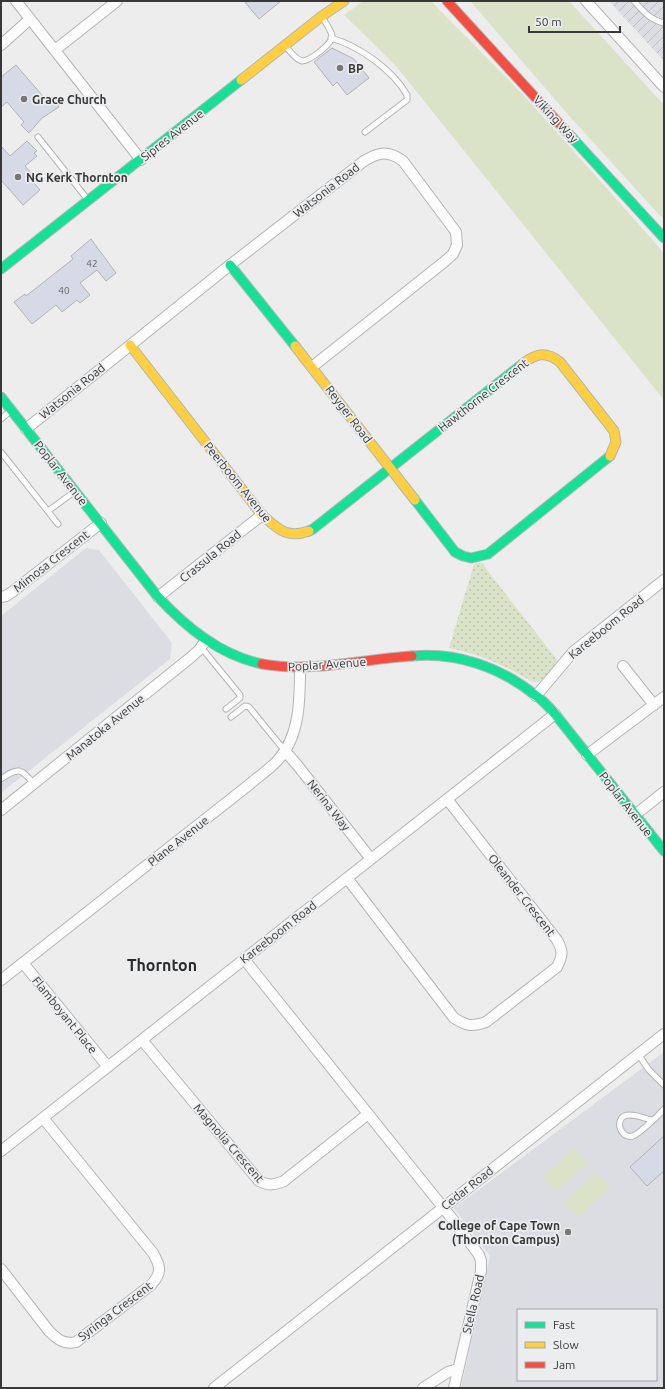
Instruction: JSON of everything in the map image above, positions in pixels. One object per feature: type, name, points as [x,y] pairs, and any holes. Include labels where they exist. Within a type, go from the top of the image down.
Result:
[{"type":"street","points":[[16,1],[141,160]]},
{"type":"street","points":[[55,50],[117,1]]},
{"type":"street","name":"Sipres Avenue","points":[[1,269],[322,16],[344,1]]},
{"type":"street","name":"Viking Way","points":[[447,1],[453,5],[664,238]]},
{"type":"street","points":[[586,1],[660,78],[664,86]]},
{"type":"street","points":[[1,45],[30,19]]},
{"type":"street","name":"Watsonia Road","points":[[26,429],[230,265],[364,161],[373,156],[384,153],[394,154],[403,160],[449,221],[456,232],[458,245],[453,254],[444,262],[312,367]]},
{"type":"street","name":"Reyger Road","points":[[230,265],[312,367],[455,552],[462,557],[470,558]]},
{"type":"street","name":"Peerboom Avenue","points":[[130,345],[262,515],[279,531],[292,536],[312,529],[390,469]]},
{"type":"street","name":"Hawthorne Crescent","points":[[390,469],[529,359],[534,356],[546,354],[556,358],[560,362],[614,431],[616,448],[609,458],[488,554],[479,558],[470,558]]},
{"type":"street","name":"Poplar Avenue","points":[[1,397],[158,597],[204,644],[241,658],[275,666],[300,668],[410,656],[446,656],[478,664],[494,671],[513,680],[536,696],[555,714],[664,851]]},
{"type":"street","name":"Crassula Road","points":[[158,597],[262,515]]},
{"type":"street","name":"Mimosa Crescent","points":[[1,597],[12,592],[101,523]]},
{"type":"street","name":"Kareeboom Road","points":[[536,696],[573,652],[664,580]]},
{"type":"street","name":"Manatoka Avenue","points":[[1,810],[190,658],[204,644]]},
{"type":"street","points":[[623,666],[654,704]]},
{"type":"street","name":"Plane Avenue","points":[[1,980],[272,766],[285,751],[295,727],[300,689],[300,668]]},
{"type":"street","points":[[587,755],[664,697]]},
{"type":"street","name":"Kareeboom Road","points":[[1,1151],[555,714]]},
{"type":"street","name":"Nerina Way","points":[[285,751],[371,859]]},
{"type":"street","points":[[635,815],[664,792]]},
{"type":"street","name":"Oleander Crescent","points":[[347,878],[454,1018],[465,1024],[474,1026],[486,1022],[557,967],[561,959],[562,949],[557,940],[447,799]]},
{"type":"street","points":[[244,959],[442,1208]]},
{"type":"street","name":"Flamboyant Place","points":[[23,963],[108,1067]]},
{"type":"street","name":"Cedar Road","points":[[214,1388],[664,1034]]},
{"type":"street","name":"Magnolia Crescent","points":[[142,1040],[259,1181],[267,1185],[275,1185],[284,1180],[368,1114]]},
{"type":"street","name":"Syringa Crescent","points":[[1,1269],[49,1331],[57,1339],[70,1344],[76,1342],[151,1285],[157,1278],[160,1271],[158,1261],[153,1253],[43,1118]]},
{"type":"street","name":"Stella Road","points":[[442,1208],[475,1249],[479,1255],[481,1266],[454,1388]]},
{"type":"street","points":[[423,1388],[448,1372],[458,1369]]},
{"type":"lane","points":[[634,1],[650,18],[664,23]]},
{"type":"lane","points":[[285,45],[297,58],[302,61],[311,58],[328,44],[332,38],[332,35],[322,16]]},
{"type":"lane","points":[[332,38],[349,44],[382,67],[399,83],[407,95],[407,100],[366,132]]},
{"type":"lane","points":[[38,137],[89,200]]},
{"type":"lane","points":[[1,419],[11,410]]},
{"type":"lane","points":[[1,452],[58,524]]},
{"type":"lane","points":[[48,511],[75,491]]},
{"type":"lane","points":[[204,644],[240,695],[240,698],[226,709]]},
{"type":"lane","points":[[232,717],[245,706],[249,707],[285,751]]},
{"type":"lane","points":[[1,779],[18,770],[22,771],[34,784]]},
{"type":"lane","points":[[638,1054],[649,1070],[664,1084]]},
{"type":"lane","points":[[651,1120],[628,1114],[620,1119],[619,1124],[623,1134],[628,1136],[634,1135],[640,1132],[664,1109]]},
{"type":"shaded area","points":[[609,1],[664,1],[664,61]]},
{"type":"shaded area","points":[[86,548],[99,550],[172,643],[170,659],[1,793],[1,616]]},
{"type":"shaded area","name":"College of Cape Town (Thornton Campus)","points":[[664,1052],[664,1388],[461,1388],[490,1256],[454,1208]]},
{"type":"green space","points":[[363,1],[431,1],[529,101],[664,253],[664,400],[396,66],[344,15]]},
{"type":"green space","points":[[470,1],[569,1],[664,105],[664,220],[571,118]]},
{"type":"green space","points":[[483,563],[558,661],[541,681],[531,681],[492,661],[471,653],[449,648],[474,564]]},
{"type":"green space","points":[[575,1148],[588,1163],[556,1191],[543,1177]]},
{"type":"green space","points":[[596,1173],[610,1188],[578,1217],[564,1202]]},
{"type":"building","points":[[244,1],[281,1],[259,19]]},
{"type":"building","points":[[332,48],[354,59],[369,78],[347,95],[337,82],[333,86],[314,62]]},
{"type":"building","name":"Grace Church","points":[[16,65],[47,101],[52,97],[59,107],[42,118],[29,133],[21,125],[24,122],[7,102],[1,107],[1,77]]},
{"type":"building","name":"NG Kerk Thornton","points":[[27,141],[37,151],[34,153],[37,156],[25,166],[37,180],[34,183],[40,190],[23,205],[1,180],[1,146],[10,156]]},
{"type":"building","points":[[91,239],[116,273],[106,281],[97,270],[80,283],[90,295],[80,303],[77,300],[62,312],[56,305],[32,324],[14,302],[25,294],[26,296],[73,259],[71,256]]},
{"type":"building","points":[[664,1136],[664,1171],[647,1186],[630,1167]]},
{"type":"traffic: fast","points":[[1,269],[241,80]]},
{"type":"traffic: fast","points":[[566,131],[664,238]]},
{"type":"traffic: fast","points":[[230,265],[295,346]]},
{"type":"traffic: fast","points":[[309,531],[521,365]]},
{"type":"traffic: fast","points":[[1,397],[158,597],[205,639],[232,654],[262,664]]},
{"type":"traffic: fast","points":[[415,500],[455,552],[471,558],[488,554],[610,456]]},
{"type":"traffic: fast","points":[[412,656],[445,656],[461,659],[493,669],[522,685],[538,697],[555,714],[664,851]]},
{"type":"traffic: slow","points":[[241,80],[322,16],[344,1]]},
{"type":"traffic: slow","points":[[130,345],[262,515],[273,525],[283,531],[295,534],[309,531]]},
{"type":"traffic: slow","points":[[295,346],[415,500]]},
{"type":"traffic: slow","points":[[521,365],[531,358],[540,355],[550,356],[560,362],[614,431],[616,442],[610,456]]},
{"type":"traffic: jam","points":[[447,1],[566,131]]},
{"type":"traffic: jam","points":[[262,664],[300,667],[319,666],[412,656]]},
{"type":"place","name":"BP","points":[[340,68]]},
{"type":"place","name":"Grace Church","points":[[24,99]]},
{"type":"place","name":"NG Kerk Thornton","points":[[18,177]]},
{"type":"place","name":"College of Cape Town (Thornton Campus)","points":[[568,1232]]},
{"type":"district","name":"Thornton","points":[[162,965]]}]
